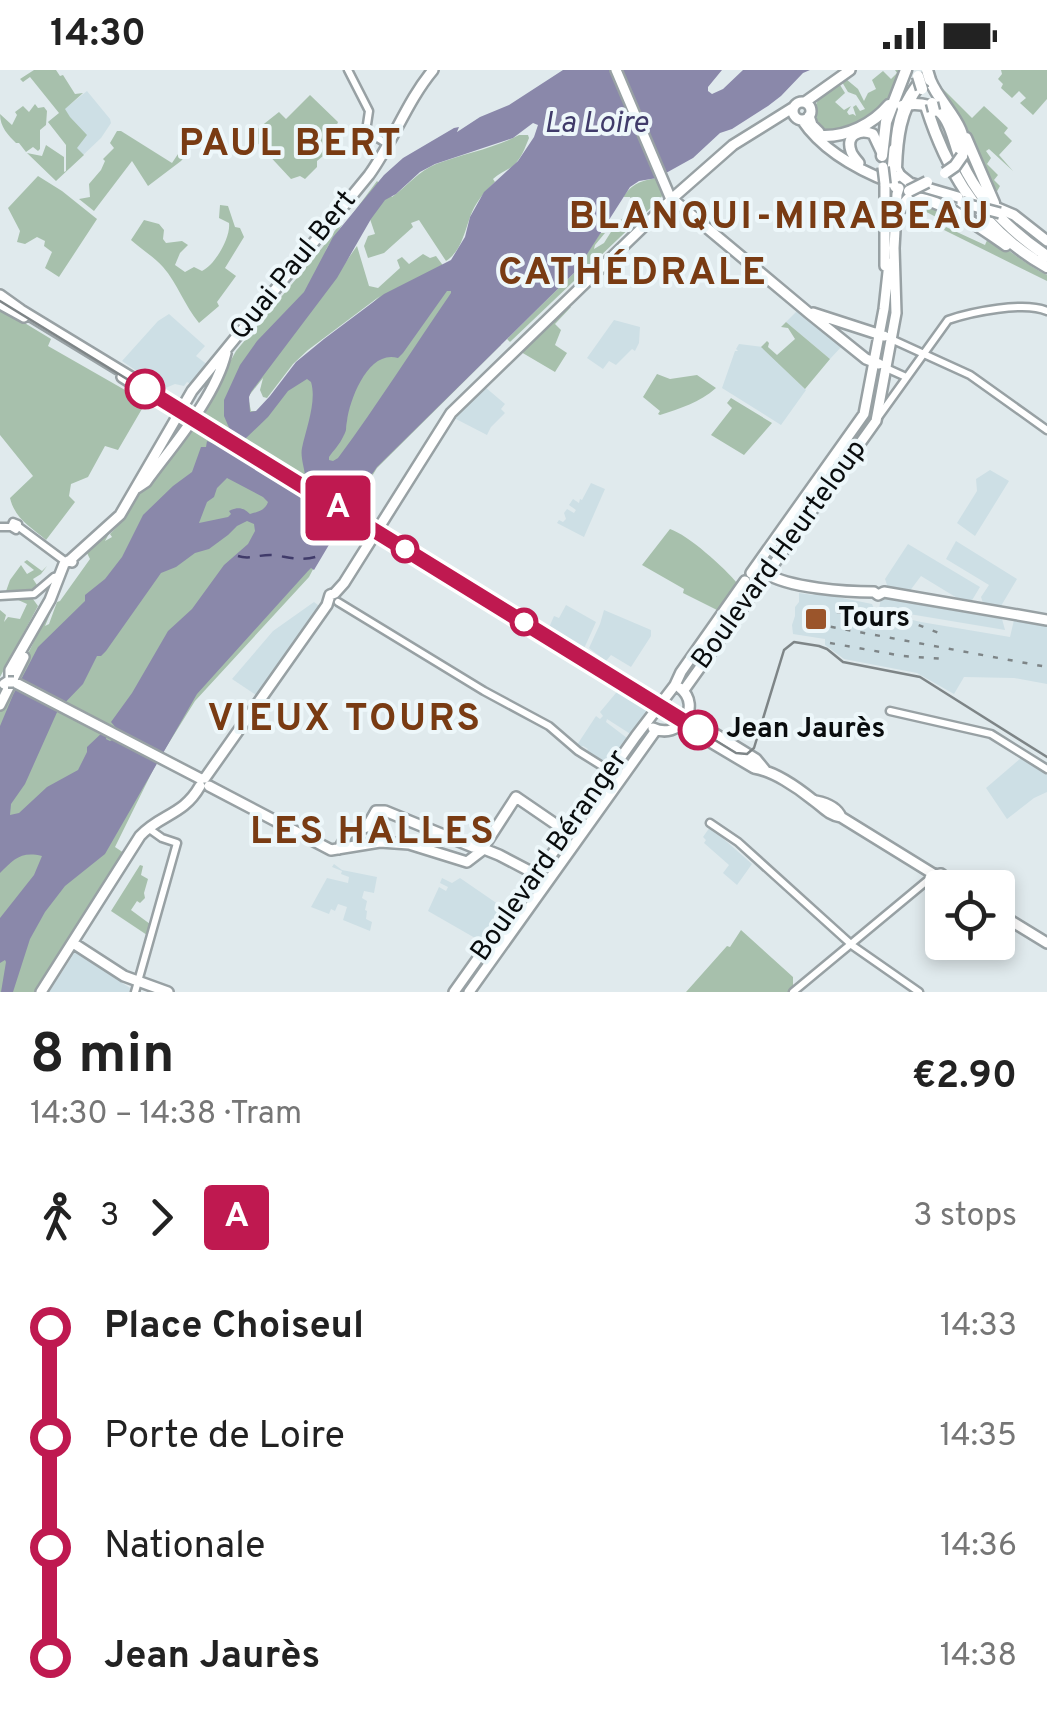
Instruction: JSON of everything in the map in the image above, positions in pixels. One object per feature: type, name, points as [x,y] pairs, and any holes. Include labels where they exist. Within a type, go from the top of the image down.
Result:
[{"type":"highway","points":[[906,70],[921,89],[942,103],[963,133],[996,210]]},
{"type":"highway","points":[[822,136],[864,125],[921,89]]},
{"type":"highway","points":[[882,165],[884,128],[921,89]]},
{"type":"highway","points":[[921,89],[944,154],[971,200],[1005,238],[1047,264]]},
{"type":"highway","points":[[900,209],[902,200],[897,183],[927,182],[955,166],[965,146],[963,133]]},
{"type":"highway","points":[[932,194],[999,241]]},
{"type":"highway","points":[[900,209],[908,198],[921,198],[1047,264]]},
{"type":"main road","name":"Quai Paul Bert","points":[[141,483],[192,391],[370,173],[433,70]]},
{"type":"main road","points":[[616,70],[674,197],[814,313],[831,324],[892,339]]},
{"type":"main road","points":[[41,992],[149,829],[188,809],[335,599],[451,412],[733,145],[803,112],[850,70]]},
{"type":"main road","points":[[803,112],[822,136],[859,163],[882,165],[897,183],[996,210],[1047,243]]},
{"type":"main road","points":[[803,112],[816,137],[862,170],[960,200]]},
{"type":"main road","points":[[859,163],[850,144],[860,131],[875,136],[888,174],[896,153]]},
{"type":"main road","points":[[891,294],[897,183]]},
{"type":"main road","points":[[674,197],[831,324],[866,358],[886,368]]},
{"type":"main road","points":[[891,294],[900,209]]},
{"type":"main road","name":"Boulevard Heurteloup","points":[[682,684],[720,616],[864,414],[891,294]]},
{"type":"main road","name":"Boulevard Heurteloup","points":[[682,684],[731,623],[876,421],[892,339],[891,294]]},
{"type":"main road","points":[[0,295],[180,410]]},
{"type":"main road","points":[[0,304],[180,410]]},
{"type":"main road","points":[[0,705],[17,658],[67,567],[120,514],[196,415],[223,364],[225,350]]},
{"type":"main road","points":[[833,458],[844,465]]},
{"type":"main road","points":[[786,523],[797,531]]},
{"type":"main road","points":[[750,575],[819,588],[877,591],[1047,620]]},
{"type":"main road","points":[[8,682],[50,601]]},
{"type":"main road","points":[[720,616],[731,623]]},
{"type":"main road","points":[[8,682],[330,850],[387,842],[417,846],[466,862],[516,796],[577,839]]},
{"type":"main road","points":[[682,684],[690,701],[683,720],[668,732],[648,730],[682,684]]},
{"type":"main road","points":[[683,720],[733,750],[756,758],[765,770],[827,804],[929,870]]},
{"type":"main road","name":"Boulevard Béranger","points":[[454,992],[610,771],[648,730]]},
{"type":"main road","name":"Boulevard Béranger","points":[[469,992],[648,730]]},
{"type":"main road","points":[[339,849],[348,832],[367,827],[376,811],[385,811],[478,850],[499,854],[548,881]]},
{"type":"main road","points":[[1015,923],[1047,943]]},
{"type":"main road","points":[[76,941],[136,986],[168,992]]},
{"type":"main road","points":[[468,972],[479,978]]},
{"type":"street","points":[[348,70],[369,111],[368,132],[389,145]]},
{"type":"street","points":[[897,183],[896,153],[901,129],[921,89]]},
{"type":"street","name":"Boulevard Heurteloup","points":[[876,421],[947,320],[998,310],[1044,309]]},
{"type":"street","points":[[892,339],[982,383],[1047,430]]},
{"type":"street","points":[[886,368],[906,377]]},
{"type":"street","points":[[0,527],[15,528],[67,567],[34,594],[0,596]]},
{"type":"street","points":[[335,599],[553,728],[578,752],[610,771]]},
{"type":"street","points":[[891,709],[990,734],[1047,767]]},
{"type":"street","points":[[710,823],[738,842],[851,944],[920,992]]},
{"type":"street","points":[[136,986],[177,843],[149,829]]},
{"type":"street","points":[[793,992],[925,882]]},
{"type":"shaded area","points":[[87,91],[111,123],[80,158],[48,122]]},
{"type":"shaded area","points":[[800,308],[843,345],[830,359],[786,322]]},
{"type":"shaded area","points":[[169,314],[205,346],[196,356],[208,365],[191,384],[163,389],[122,361]]},
{"type":"shaded area","points":[[614,320],[640,327],[639,343],[635,351],[632,349],[616,365],[609,361],[603,369],[587,358]]},
{"type":"shaded area","points":[[739,344],[763,347],[806,390],[781,425],[722,388]]},
{"type":"shaded area","points":[[485,387],[505,404],[501,409],[505,413],[487,435],[454,418]]},
{"type":"shaded area","points":[[990,470],[1009,481],[975,536],[957,523],[977,491],[976,479]]},
{"type":"shaded area","points":[[591,483],[605,489],[584,537],[557,523],[566,519],[567,509],[574,513],[576,510],[569,505],[573,499],[579,503],[582,500]]},
{"type":"shaded area","points":[[956,541],[1017,579],[1001,606],[983,603],[981,597],[989,585],[946,559]]},
{"type":"shaded area","points":[[908,544],[980,587],[971,602],[962,601],[921,576],[909,592],[888,588],[885,579]]},
{"type":"shaded area","points":[[799,593],[872,604],[875,611],[921,622],[1010,637],[1014,620],[1047,626],[1047,684],[1014,678],[964,677],[954,694],[917,673],[844,659],[825,645],[825,639],[793,634]]},
{"type":"shaded area","points":[[881,598],[1002,619],[1005,630],[879,609]]},
{"type":"shaded area","points":[[314,602],[322,608],[259,697],[232,679],[273,631]]},
{"type":"shaded area","points":[[566,605],[596,622],[582,653],[547,632],[554,616],[559,618]]},
{"type":"shaded area","points":[[604,610],[651,630],[631,667],[611,655],[606,661],[589,648]]},
{"type":"shaded area","points":[[621,687],[654,705],[632,735],[607,719],[628,741],[607,766],[588,749],[577,745],[596,716],[603,716],[600,712]]},
{"type":"shaded area","points":[[1021,758],[1047,775],[1047,792],[1007,819],[986,788]]},
{"type":"shaded area","points":[[710,827],[752,864],[737,885],[723,873],[729,865],[704,843],[703,837]]},
{"type":"shaded area","points":[[334,864],[342,870],[377,877],[374,893],[364,891],[362,898],[367,901],[370,931],[343,920],[347,907],[338,904],[329,914],[311,907],[327,878],[348,883],[349,877],[332,867]]},
{"type":"shaded area","points":[[442,878],[452,883],[460,878],[508,911],[486,942],[428,911],[439,887],[446,891],[448,887],[440,883]]},
{"type":"shaded area","points":[[75,952],[130,988],[130,992],[49,992]]},
{"type":"green space","points":[[34,70],[56,70],[75,94],[83,93],[65,109],[87,135],[77,148],[84,155],[56,181],[27,153],[42,156],[46,145],[64,157],[66,171],[66,145],[48,122],[59,113],[30,77],[23,82],[20,79]]},
{"type":"green space","points":[[895,70],[903,70],[889,100],[867,122],[825,134],[812,120],[819,99],[836,84],[845,93],[835,102],[844,110],[851,106],[847,112],[856,116],[853,107],[865,109],[842,82],[846,79],[858,89],[864,101],[876,89],[872,80],[883,71],[891,79],[897,73]]},
{"type":"green space","points":[[1001,70],[1047,70],[1047,99],[1033,115],[1020,103],[1026,98],[1019,91],[1012,98],[1001,88]]},
{"type":"green space","points":[[933,79],[972,118],[984,106],[1008,128],[1004,133],[1012,141],[999,155],[1013,171],[989,149],[986,151],[991,158],[987,164],[998,175],[994,180],[1000,186],[995,195]]},
{"type":"green space","points":[[310,95],[338,122],[334,132],[340,142],[317,161],[317,167],[305,179],[291,179],[250,135],[279,112],[286,119]]},
{"type":"green space","points":[[35,104],[47,111],[46,125],[40,130],[40,149],[33,147],[26,152],[5,130],[0,114],[12,125],[15,112],[23,106],[29,112]]},
{"type":"green space","points":[[117,131],[172,163],[184,145],[191,149],[148,186],[132,161],[94,211],[79,199],[90,197],[89,184],[114,148],[110,143]]},
{"type":"green space","points":[[519,135],[529,138],[523,153],[493,179],[495,182],[474,207],[459,247],[446,261],[419,220],[411,223],[413,227],[384,253],[368,258],[364,246],[368,236],[375,234],[370,219],[345,263],[357,246],[369,286],[378,288],[400,268],[397,260],[402,257],[409,264],[423,254],[436,256],[453,279],[459,269],[470,266],[480,276],[481,285],[474,283],[462,291],[482,315],[488,309],[494,311],[483,320],[501,345],[377,468],[358,499],[348,501],[346,511],[200,421],[236,351],[342,225],[325,251],[377,181],[392,197],[430,167]],"holes":[[[380,296],[259,411],[251,411],[248,397],[263,378],[260,390],[267,398],[308,350]]]},
{"type":"green space","points":[[38,176],[97,219],[59,277],[45,268],[52,252],[44,246],[45,241],[37,237],[25,244],[17,242],[20,231],[8,208]]},
{"type":"green space","points":[[657,178],[658,185],[666,191],[659,200],[510,342],[507,339],[577,270],[600,233],[605,233],[594,249],[635,208],[630,197],[623,197],[627,192],[637,183]]},
{"type":"green space","points":[[916,200],[979,231],[1047,275],[1047,281],[944,230],[946,227],[985,245],[988,238],[909,203]]},
{"type":"green space","points":[[220,205],[228,206],[235,227],[240,228],[244,237],[225,268],[236,276],[217,302],[219,306],[199,323],[163,267],[131,240],[144,220],[159,224],[166,243],[182,241],[188,245],[175,265],[185,272],[194,267],[202,271],[217,257],[227,236],[229,223],[219,218]]},
{"type":"green space","points":[[568,305],[571,307],[555,324],[561,330],[555,345],[567,353],[555,372],[521,352]]},
{"type":"green space","points":[[0,308],[51,339],[48,346],[146,402],[118,450],[105,446],[88,477],[71,484],[69,496],[75,502],[46,540],[20,517],[10,498],[33,476],[0,435]]},
{"type":"green space","points":[[786,322],[830,359],[805,389],[761,347],[767,341],[777,355],[795,339],[788,328],[781,327]]},
{"type":"green space","points":[[657,374],[670,379],[697,375],[716,388],[696,401],[660,415],[643,397]]},
{"type":"green space","points":[[731,398],[772,423],[744,455],[711,435],[732,408],[727,403]]},
{"type":"green space","points":[[198,426],[341,516],[309,577],[195,701],[157,762],[115,847],[124,853],[34,992],[0,992],[0,708],[12,685],[36,700],[43,692],[16,678],[53,603],[45,626],[57,602],[90,559],[87,553],[111,530],[105,541],[112,537],[110,534],[138,495]]},
{"type":"green space","points":[[670,529],[706,552],[738,584],[719,611],[683,593],[684,589],[642,565]]},
{"type":"green space","points":[[27,560],[42,571],[47,566],[41,574],[33,579],[42,586],[30,595],[38,606],[0,677],[0,610],[6,615],[4,622],[8,617],[20,619],[27,604],[5,594],[21,565],[27,574],[34,570],[24,562]]},
{"type":"green space","points":[[140,865],[141,875],[148,879],[145,898],[131,910],[150,924],[147,935],[111,911]]},
{"type":"green space","points":[[741,930],[793,977],[793,988],[789,992],[686,992],[730,947]]},
{"type":"water","name":"La Loire","points":[[563,70],[722,70],[708,87],[712,94],[743,70],[810,70],[768,106],[720,133],[693,158],[657,178],[630,187],[577,270],[377,467],[346,508],[314,570],[308,571],[197,694],[105,854],[65,886],[45,912],[30,939],[13,992],[1,992],[6,962],[0,963],[0,918],[34,875],[42,856],[18,857],[0,873],[0,726],[38,647],[85,601],[85,595],[105,579],[122,557],[143,515],[192,472],[201,447],[206,447],[207,441],[220,446],[230,430],[224,416],[224,400],[240,365],[257,341],[304,292],[333,237],[384,175],[403,158],[454,128],[459,127],[457,132]],"holes":[[[533,123],[538,125],[518,161],[484,192],[451,260],[384,294],[324,339],[296,362],[256,411],[250,412],[251,392],[337,278],[385,200],[435,164],[513,138]],[[447,291],[451,291],[353,438],[338,458],[329,460],[345,432],[352,400],[363,378],[378,361],[398,358]],[[307,379],[313,390],[302,452],[306,481],[300,490],[286,486],[228,451],[237,435],[245,439],[288,391]],[[227,478],[268,502],[255,513],[235,509],[229,511],[228,517],[199,523],[207,502]],[[247,521],[254,524],[248,544],[224,565],[192,609],[168,631],[111,722],[117,729],[114,739],[106,739],[105,730],[87,747],[78,770],[47,787],[19,813],[10,815],[11,804],[25,784],[58,710],[83,684],[97,656],[106,651],[161,573]]]},
{"type":"ferry route","points":[[238,556],[318,556]]},
{"type":"tram line","points":[[0,301],[736,753],[747,754],[754,748],[784,650],[794,642],[827,649],[843,662],[920,677],[1047,757]]},
{"type":"tram line","name":"A","points":[[145,389],[698,730]]},
{"type":"railway","points":[[837,612],[888,622]]},
{"type":"railway","points":[[875,615],[908,621],[939,633]]},
{"type":"railway","points":[[816,624],[1047,667]]},
{"type":"railway","points":[[830,643],[944,659]]},
{"type":"place","name":"Tours","points":[[816,619]]},
{"type":"place","name":"Jean Jaurès","points":[[698,730]]},
{"type":"district","name":"PAUL BERT","points":[[291,145]]},
{"type":"district","name":"BLANQUI-MIRABEAU","points":[[780,218]]},
{"type":"district","name":"CATHÉDRALE","points":[[633,274]]},
{"type":"district","name":"VIEUX TOURS","points":[[345,720]]},
{"type":"district","name":"LES HALLES","points":[[373,833]]}]
